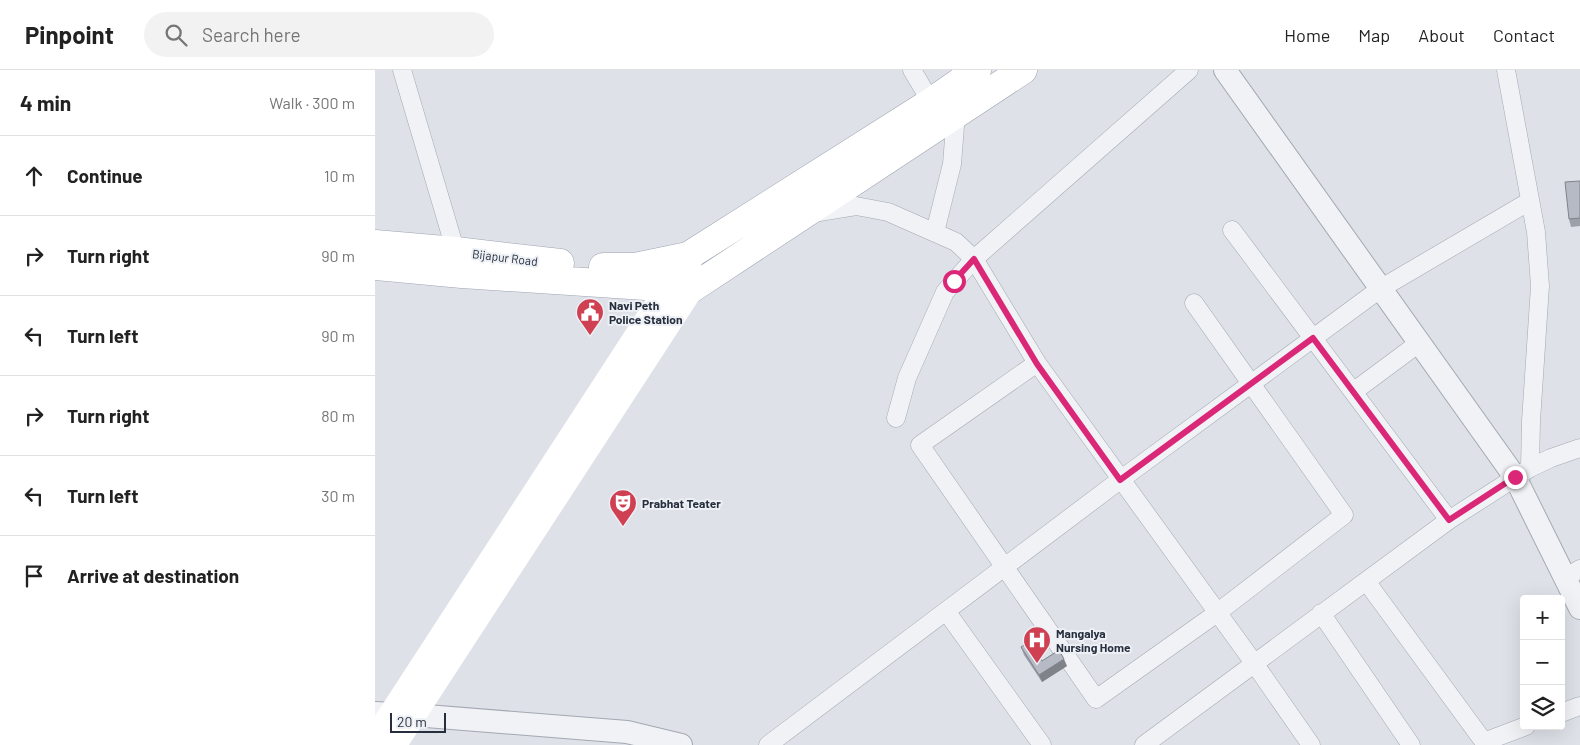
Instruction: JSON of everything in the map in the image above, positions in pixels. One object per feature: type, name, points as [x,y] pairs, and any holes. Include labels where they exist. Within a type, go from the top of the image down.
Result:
[{"type":"main road","points":[[375,739],[394,714],[680,288],[688,256],[931,102],[977,70]]},
{"type":"main road","points":[[375,266],[459,262],[680,288],[801,215],[1023,70]]},
{"type":"main road","name":"Bijapur Road","points":[[375,244],[459,262],[635,267],[688,256]]},
{"type":"main road","points":[[394,714],[394,745]]},
{"type":"street","points":[[402,70],[459,262]]},
{"type":"street","points":[[912,70],[931,102]]},
{"type":"street","points":[[896,418],[907,378],[945,292],[974,259],[1189,70]]},
{"type":"street","points":[[1225,70],[1419,343],[1523,473],[1573,573],[1580,608]]},
{"type":"street","points":[[1506,70],[1535,232],[1540,286],[1532,392],[1523,473]]},
{"type":"street","points":[[935,232],[952,164],[956,114]]},
{"type":"street","points":[[768,745],[1120,480],[1380,289],[1530,201]]},
{"type":"street","points":[[801,215],[856,206],[888,212],[956,242],[974,259],[1037,364],[1254,663],[1311,745]]},
{"type":"street","points":[[1232,230],[1449,520]]},
{"type":"street","points":[[1037,364],[920,445],[1096,699],[1217,614],[1344,515],[1194,303]]},
{"type":"street","points":[[1353,392],[1419,343]]},
{"type":"street","points":[[1143,745],[1449,520],[1523,473],[1551,458],[1580,448]]},
{"type":"street","points":[[1365,581],[1485,743],[1520,728]]},
{"type":"street","points":[[946,611],[1042,745]]},
{"type":"street","points":[[1321,613],[1411,745]]},
{"type":"street","points":[[1565,712],[1580,706]]},
{"type":"street","points":[[394,714],[627,732],[681,745]]},
{"type":"building","points":[[1580,181],[1580,218],[1569,219],[1565,182]]},
{"type":"building","points":[[1044,633],[1047,638],[1033,647],[1042,661],[1059,650],[1064,659],[1039,675],[1021,647]]},
{"type":"place","name":"Navi Peth Police Station","points":[[590,336]]},
{"type":"place","name":"Prabhat Teater","points":[[623,527]]},
{"type":"place","name":"Mangalya Nursing Home","points":[[1037,664]]},
{"type":"route","points":[[954,281],[974,259],[1037,364],[1120,480],[1313,338],[1449,520],[1515,477]]}]
